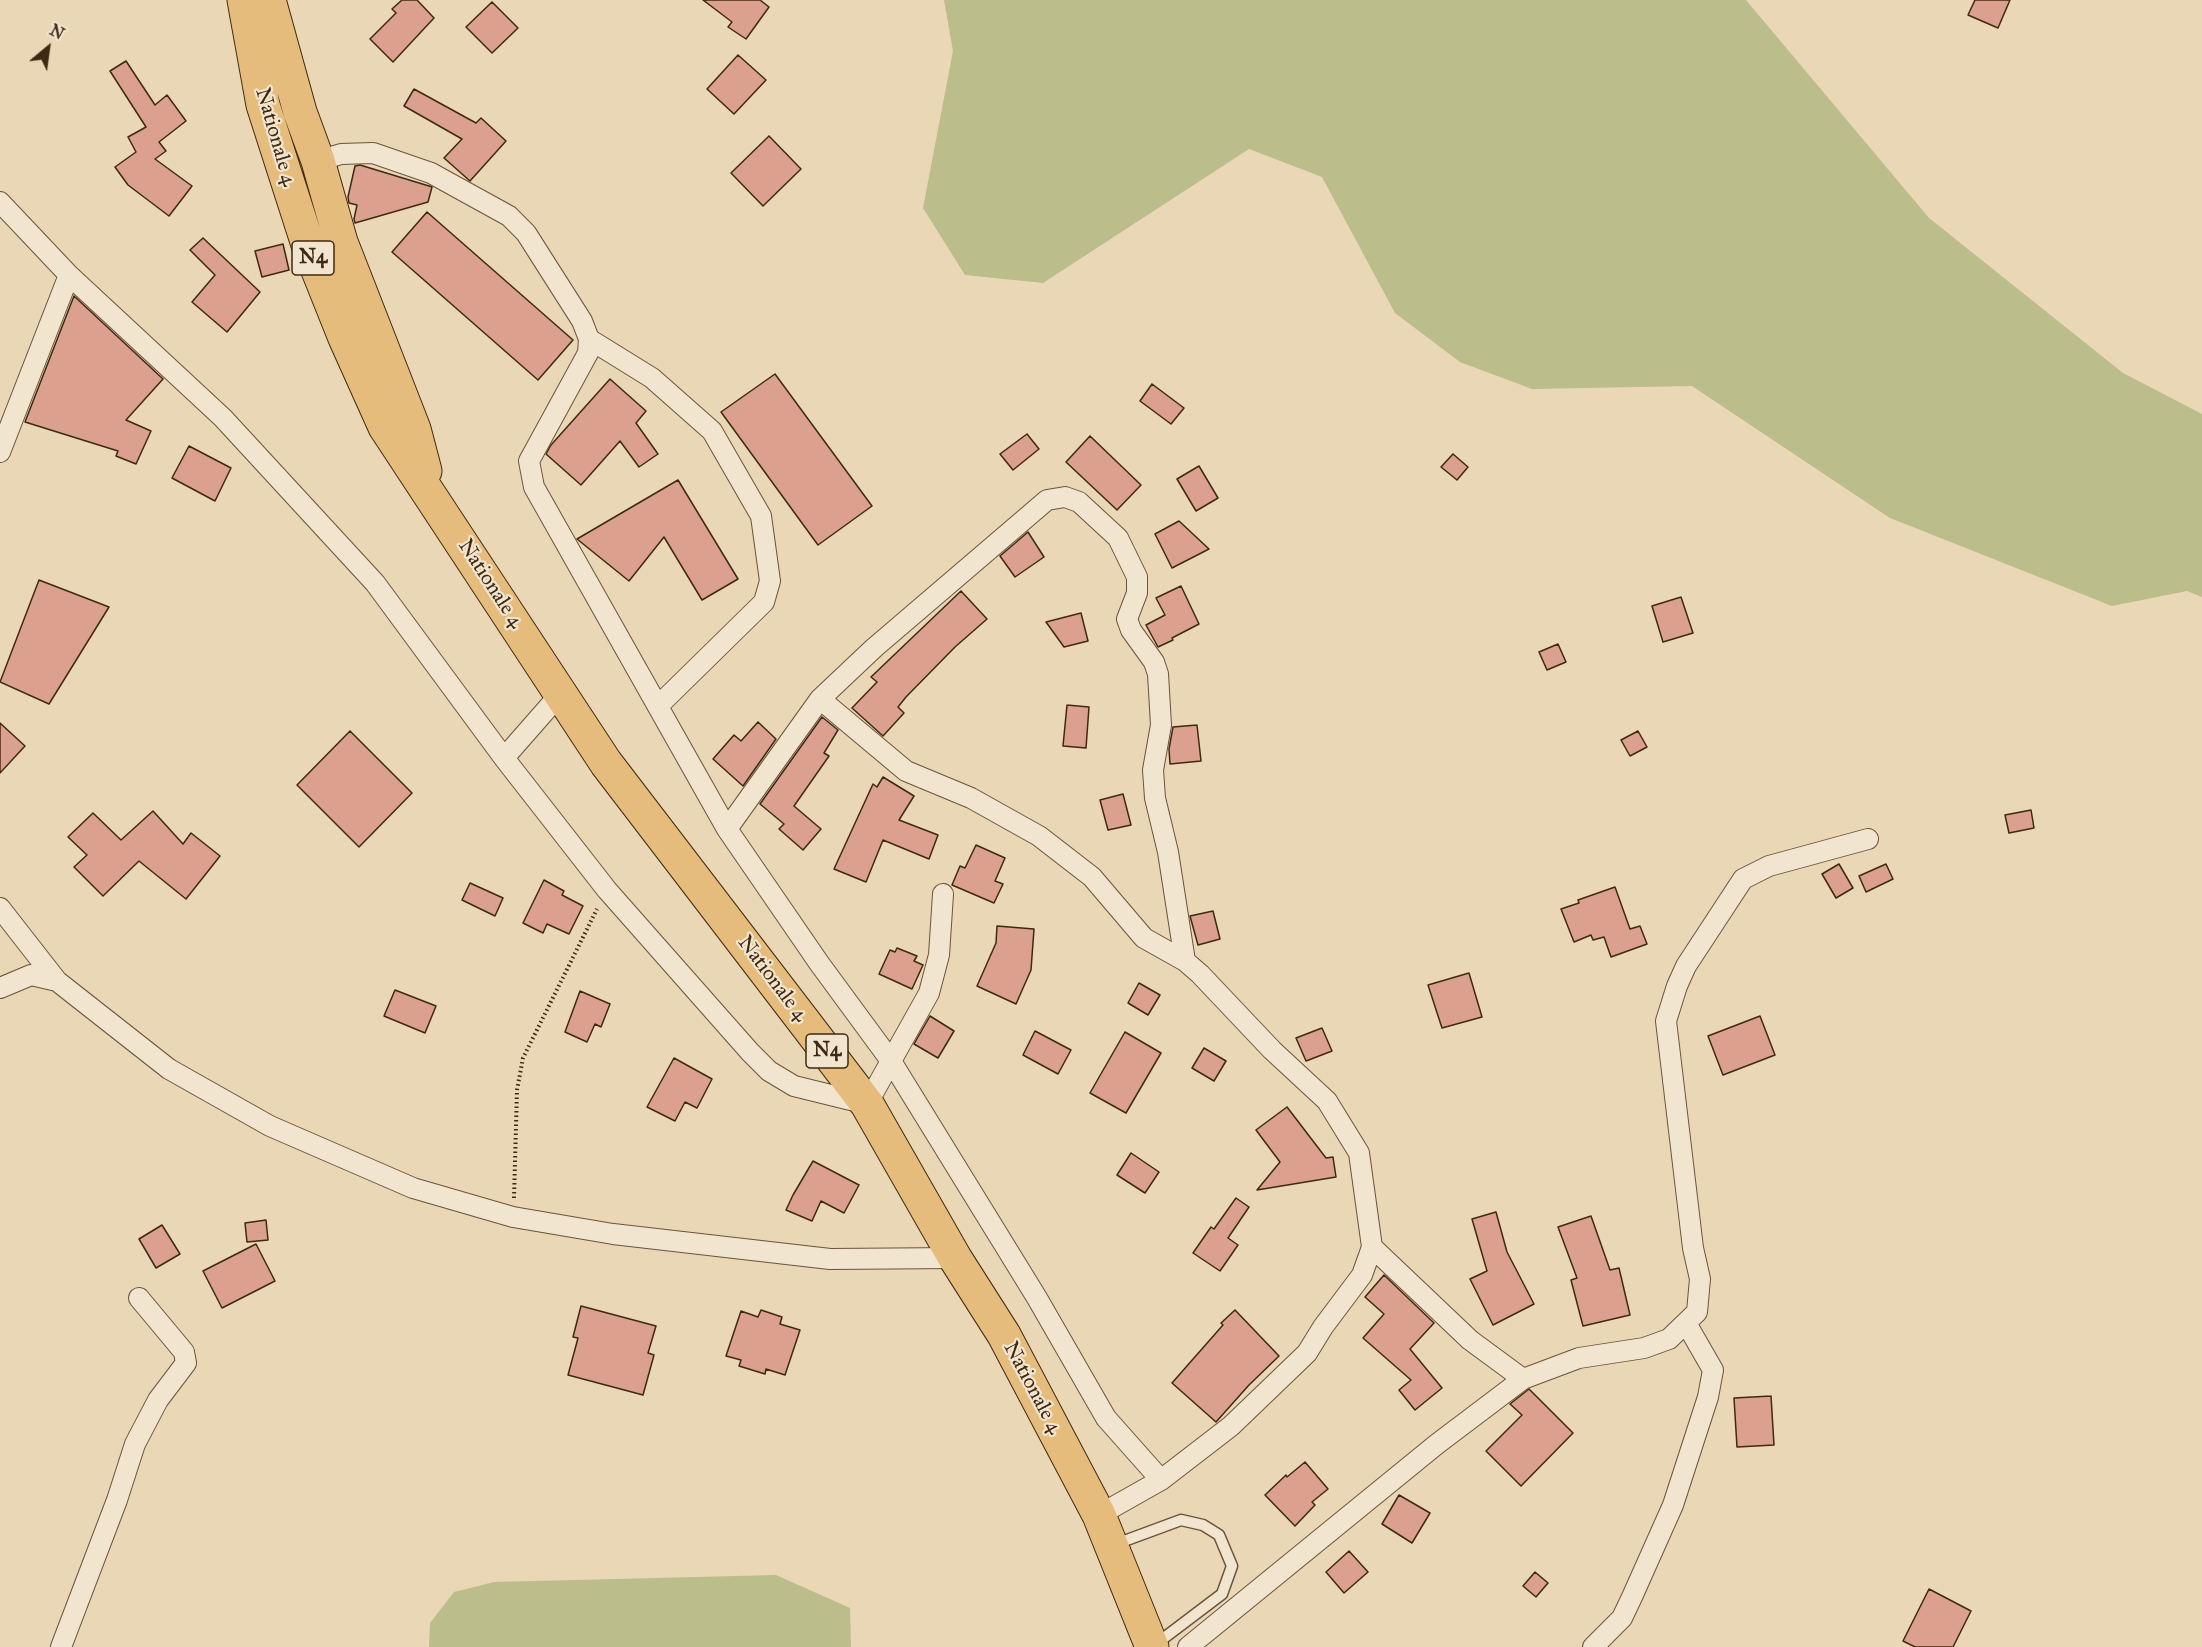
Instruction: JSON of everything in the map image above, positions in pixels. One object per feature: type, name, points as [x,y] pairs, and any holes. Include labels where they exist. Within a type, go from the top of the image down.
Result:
[{"type":"highway","name":"Nationale 4","points":[[244,0],[263,105],[309,248],[345,338],[385,426],[606,763],[867,1104],[955,1258],[1004,1335],[1100,1515],[1152,1647]]},
{"type":"highway","name":"Nationale 4","points":[[269,0],[300,112],[318,161],[341,242],[414,429],[432,495]]},
{"type":"street","points":[[318,161],[341,154],[373,153],[431,173],[508,216],[526,233],[582,321],[589,339],[588,353],[529,461],[534,487],[728,829],[819,963],[891,1061],[1025,1278],[1106,1418],[1161,1480]]},
{"type":"street","points":[[0,202],[69,275],[223,418],[375,584],[504,758],[607,890],[769,1071],[794,1086],[867,1104],[929,993],[939,955],[943,894]]},
{"type":"street","points":[[0,452],[69,275]]},
{"type":"street","points":[[589,339],[652,378],[712,431],[761,516],[770,581],[764,602],[658,706]]},
{"type":"street","points":[[728,829],[820,699],[874,648],[1047,500],[1065,497],[1079,502],[1118,538],[1137,578],[1137,593],[1128,619],[1131,630],[1154,662],[1158,674],[1161,725],[1153,770],[1155,798],[1168,852],[1185,961]]},
{"type":"street","points":[[504,758],[561,693]]},
{"type":"street","points":[[820,699],[906,771],[971,798],[1039,836],[1092,877],[1144,938],[1185,961],[1229,1002],[1272,1050],[1327,1101],[1359,1154],[1372,1246],[1362,1275],[1323,1327],[1307,1353],[1231,1426],[1161,1480],[1100,1515]]},
{"type":"street","points":[[1188,1647],[1437,1444],[1523,1379],[1579,1358],[1644,1348],[1669,1339],[1697,1312],[1700,1280],[1693,1248],[1665,1021],[1677,986],[1686,966],[1743,879],[1769,866],[1868,839]]},
{"type":"street","points":[[0,908],[57,981],[169,1069],[270,1126],[413,1188],[513,1217],[613,1234],[830,1259],[955,1258]]},
{"type":"street","points":[[0,988],[31,975],[57,981]]},
{"type":"street","points":[[1372,1246],[1470,1340],[1523,1379]]},
{"type":"street","points":[[61,1647],[117,1500],[135,1444],[158,1400],[186,1363],[184,1352],[139,1298]]},
{"type":"street","points":[[1593,1647],[1622,1618],[1632,1597],[1673,1505],[1708,1397],[1713,1370],[1686,1323]]},
{"type":"lane","points":[[1113,1546],[1181,1520],[1203,1525],[1219,1534],[1232,1566],[1222,1594],[1152,1647]]},
{"type":"path","points":[[513,1217],[517,1090],[523,1058],[607,890]]},
{"type":"green space","points":[[944,0],[1746,0],[1929,218],[2123,373],[2202,414],[2202,597],[2187,591],[2112,606],[1890,518],[1692,386],[1532,389],[1460,362],[1395,313],[1322,177],[1249,149],[1043,283],[965,275],[923,208],[953,51]]},
{"type":"green space","points":[[776,1575],[850,1608],[851,1647],[429,1647],[430,1623],[454,1592],[494,1582]]},
{"type":"building","points":[[402,0],[417,0],[434,18],[393,62],[370,39],[396,13],[392,9]]},
{"type":"building","points":[[703,0],[760,0],[769,7],[746,39],[728,27],[732,22]]},
{"type":"building","points":[[1975,0],[2010,0],[1998,28],[1968,15]]},
{"type":"building","points":[[492,2],[518,28],[492,53],[466,27]]},
{"type":"building","points":[[738,55],[766,80],[734,114],[707,89]]},
{"type":"building","points":[[126,61],[155,105],[167,95],[186,121],[159,142],[166,151],[155,159],[192,186],[169,216],[128,185],[115,167],[136,152],[128,137],[146,127],[110,71]]},
{"type":"building","points":[[414,89],[476,123],[481,118],[506,141],[470,181],[444,158],[462,139],[404,106]]},
{"type":"building","points":[[769,136],[801,169],[763,206],[731,173]]},
{"type":"building","points":[[360,165],[432,187],[428,202],[355,223],[357,205],[349,203],[348,197],[355,166]]},
{"type":"building","points":[[427,212],[573,340],[538,380],[392,252]]},
{"type":"building","points":[[203,238],[260,292],[227,332],[192,302],[215,275],[190,250]]},
{"type":"building","points":[[283,244],[289,270],[262,277],[255,251]]},
{"type":"building","points":[[74,296],[163,379],[126,420],[151,431],[136,464],[116,456],[118,451],[25,422]]},
{"type":"building","points":[[775,374],[872,506],[818,545],[721,412]]},
{"type":"building","points":[[610,379],[646,411],[636,423],[658,454],[639,467],[620,441],[581,485],[546,454],[551,445]]},
{"type":"building","points":[[1152,384],[1184,408],[1171,424],[1140,401]]},
{"type":"building","points":[[1027,434],[1039,449],[1013,470],[1000,454]]},
{"type":"building","points":[[1090,436],[1141,485],[1117,510],[1066,462]]},
{"type":"building","points":[[189,446],[231,468],[215,501],[172,478]]},
{"type":"building","points":[[1453,454],[1468,467],[1457,480],[1441,467]]},
{"type":"building","points":[[1199,466],[1218,498],[1196,511],[1177,479]]},
{"type":"building","points":[[678,480],[738,579],[702,600],[664,537],[629,581],[577,539]]},
{"type":"building","points":[[1179,521],[1209,549],[1172,568],[1155,534]]},
{"type":"building","points":[[1028,532],[1044,557],[1015,577],[1000,556]]},
{"type":"building","points":[[39,580],[109,607],[49,704],[0,682]]},
{"type":"building","points":[[1181,586],[1199,624],[1158,647],[1146,625],[1165,615],[1156,598]]},
{"type":"building","points":[[961,591],[987,619],[955,647],[906,697],[898,707],[904,713],[883,736],[852,708],[877,682],[871,677]]},
{"type":"building","points":[[1681,597],[1693,633],[1663,642],[1652,606]]},
{"type":"building","points":[[1081,613],[1088,641],[1064,647],[1046,622]]},
{"type":"building","points":[[1558,644],[1566,662],[1547,670],[1539,652]]},
{"type":"building","points":[[1067,705],[1089,707],[1086,748],[1063,746]]},
{"type":"building","points":[[822,717],[838,730],[824,753],[829,756],[794,806],[821,829],[803,850],[779,829],[784,824],[760,804]]},
{"type":"building","points":[[758,722],[776,739],[743,786],[713,759],[734,735],[741,741]]},
{"type":"building","points":[[0,723],[25,746],[0,773]]},
{"type":"building","points":[[1197,725],[1201,761],[1170,764],[1169,749],[1173,727]]},
{"type":"building","points":[[350,731],[412,793],[359,847],[297,785]]},
{"type":"building","points":[[1638,731],[1647,747],[1630,756],[1621,740]]},
{"type":"building","points":[[883,777],[914,796],[899,820],[938,835],[929,859],[883,840],[866,882],[834,869],[873,784],[877,787]]},
{"type":"building","points":[[1123,794],[1131,825],[1108,830],[1100,800]]},
{"type":"building","points":[[2031,810],[2034,828],[2009,833],[2005,815]]},
{"type":"building","points":[[153,811],[183,844],[191,833],[220,856],[186,899],[139,861],[103,896],[74,867],[87,855],[68,837],[93,813],[121,840]]},
{"type":"building","points":[[976,845],[1005,858],[995,881],[1003,884],[994,903],[952,885],[960,866],[965,868]]},
{"type":"building","points":[[1839,864],[1853,888],[1836,898],[1822,874]]},
{"type":"building","points":[[1886,864],[1893,879],[1866,892],[1859,876]]},
{"type":"building","points":[[544,880],[564,891],[562,895],[583,906],[569,934],[547,924],[543,933],[523,923]]},
{"type":"building","points":[[470,883],[503,898],[495,916],[462,900]]},
{"type":"building","points":[[1615,887],[1630,929],[1640,926],[1647,944],[1611,957],[1604,937],[1593,940],[1591,935],[1574,942],[1561,909],[1579,903],[1578,900]]},
{"type":"building","points":[[1213,911],[1220,939],[1198,945],[1190,916]]},
{"type":"building","points":[[997,926],[1034,929],[1031,970],[1016,1004],[977,986],[996,943]]},
{"type":"building","points":[[897,948],[917,956],[914,961],[923,965],[912,989],[879,974],[890,950],[895,952]]},
{"type":"building","points":[[1469,973],[1482,1017],[1442,1028],[1428,985]]},
{"type":"building","points":[[1139,983],[1160,995],[1148,1015],[1128,1003]]},
{"type":"building","points":[[395,990],[436,1006],[425,1033],[384,1016]]},
{"type":"building","points":[[580,991],[610,1004],[601,1027],[595,1024],[587,1042],[565,1032]]},
{"type":"building","points":[[930,1016],[954,1031],[938,1058],[914,1044]]},
{"type":"building","points":[[1760,1016],[1775,1055],[1723,1075],[1708,1036]]},
{"type":"building","points":[[1322,1028],[1332,1051],[1306,1061],[1296,1038]]},
{"type":"building","points":[[1035,1031],[1071,1050],[1058,1074],[1023,1055]]},
{"type":"building","points":[[1125,1032],[1161,1053],[1126,1113],[1090,1093]]},
{"type":"building","points":[[1204,1048],[1226,1061],[1214,1081],[1192,1068]]},
{"type":"building","points":[[674,1058],[712,1079],[697,1108],[685,1102],[675,1121],[647,1107]]},
{"type":"building","points":[[1287,1107],[1326,1158],[1333,1157],[1336,1177],[1257,1190],[1280,1162],[1256,1130]]},
{"type":"building","points":[[1131,1153],[1159,1172],[1145,1193],[1117,1175]]},
{"type":"building","points":[[813,1161],[859,1185],[844,1213],[821,1201],[812,1221],[786,1210]]},
{"type":"building","points":[[1236,1198],[1249,1207],[1228,1238],[1238,1245],[1220,1271],[1193,1253],[1211,1227],[1214,1229]]},
{"type":"building","points":[[1496,1212],[1507,1252],[1534,1304],[1493,1325],[1470,1279],[1487,1271],[1472,1219]]},
{"type":"building","points":[[1591,1216],[1610,1270],[1619,1268],[1630,1315],[1583,1326],[1571,1280],[1577,1278],[1558,1227]]},
{"type":"building","points":[[266,1220],[268,1240],[247,1242],[245,1223]]},
{"type":"building","points":[[162,1225],[180,1254],[156,1268],[139,1239]]},
{"type":"building","points":[[256,1244],[275,1281],[222,1308],[203,1271]]},
{"type":"building","points":[[1384,1275],[1434,1323],[1410,1349],[1442,1388],[1415,1410],[1399,1390],[1411,1380],[1363,1338],[1384,1314],[1365,1297]]},
{"type":"building","points":[[581,1306],[656,1326],[648,1353],[654,1355],[643,1395],[568,1375],[578,1338],[573,1337]]},
{"type":"building","points":[[761,1310],[782,1317],[780,1324],[800,1330],[785,1375],[766,1369],[765,1374],[739,1366],[741,1360],[726,1356],[741,1311],[758,1317]]},
{"type":"building","points":[[1235,1310],[1279,1356],[1216,1422],[1172,1383],[1223,1325],[1221,1323]]},
{"type":"building","points":[[1529,1389],[1573,1433],[1521,1486],[1486,1451],[1522,1415],[1510,1404]]},
{"type":"building","points":[[1771,1396],[1774,1445],[1737,1447],[1734,1398]]},
{"type":"building","points":[[1305,1462],[1328,1489],[1312,1502],[1315,1505],[1295,1526],[1265,1495],[1286,1475],[1287,1477]]},
{"type":"building","points":[[1399,1495],[1430,1513],[1412,1543],[1382,1524]]},
{"type":"building","points":[[1349,1551],[1368,1572],[1344,1593],[1326,1572]]},
{"type":"building","points":[[1535,1572],[1548,1583],[1536,1597],[1523,1586]]},
{"type":"building","points":[[1929,1589],[1971,1611],[1953,1647],[1915,1647],[1903,1641]]}]
